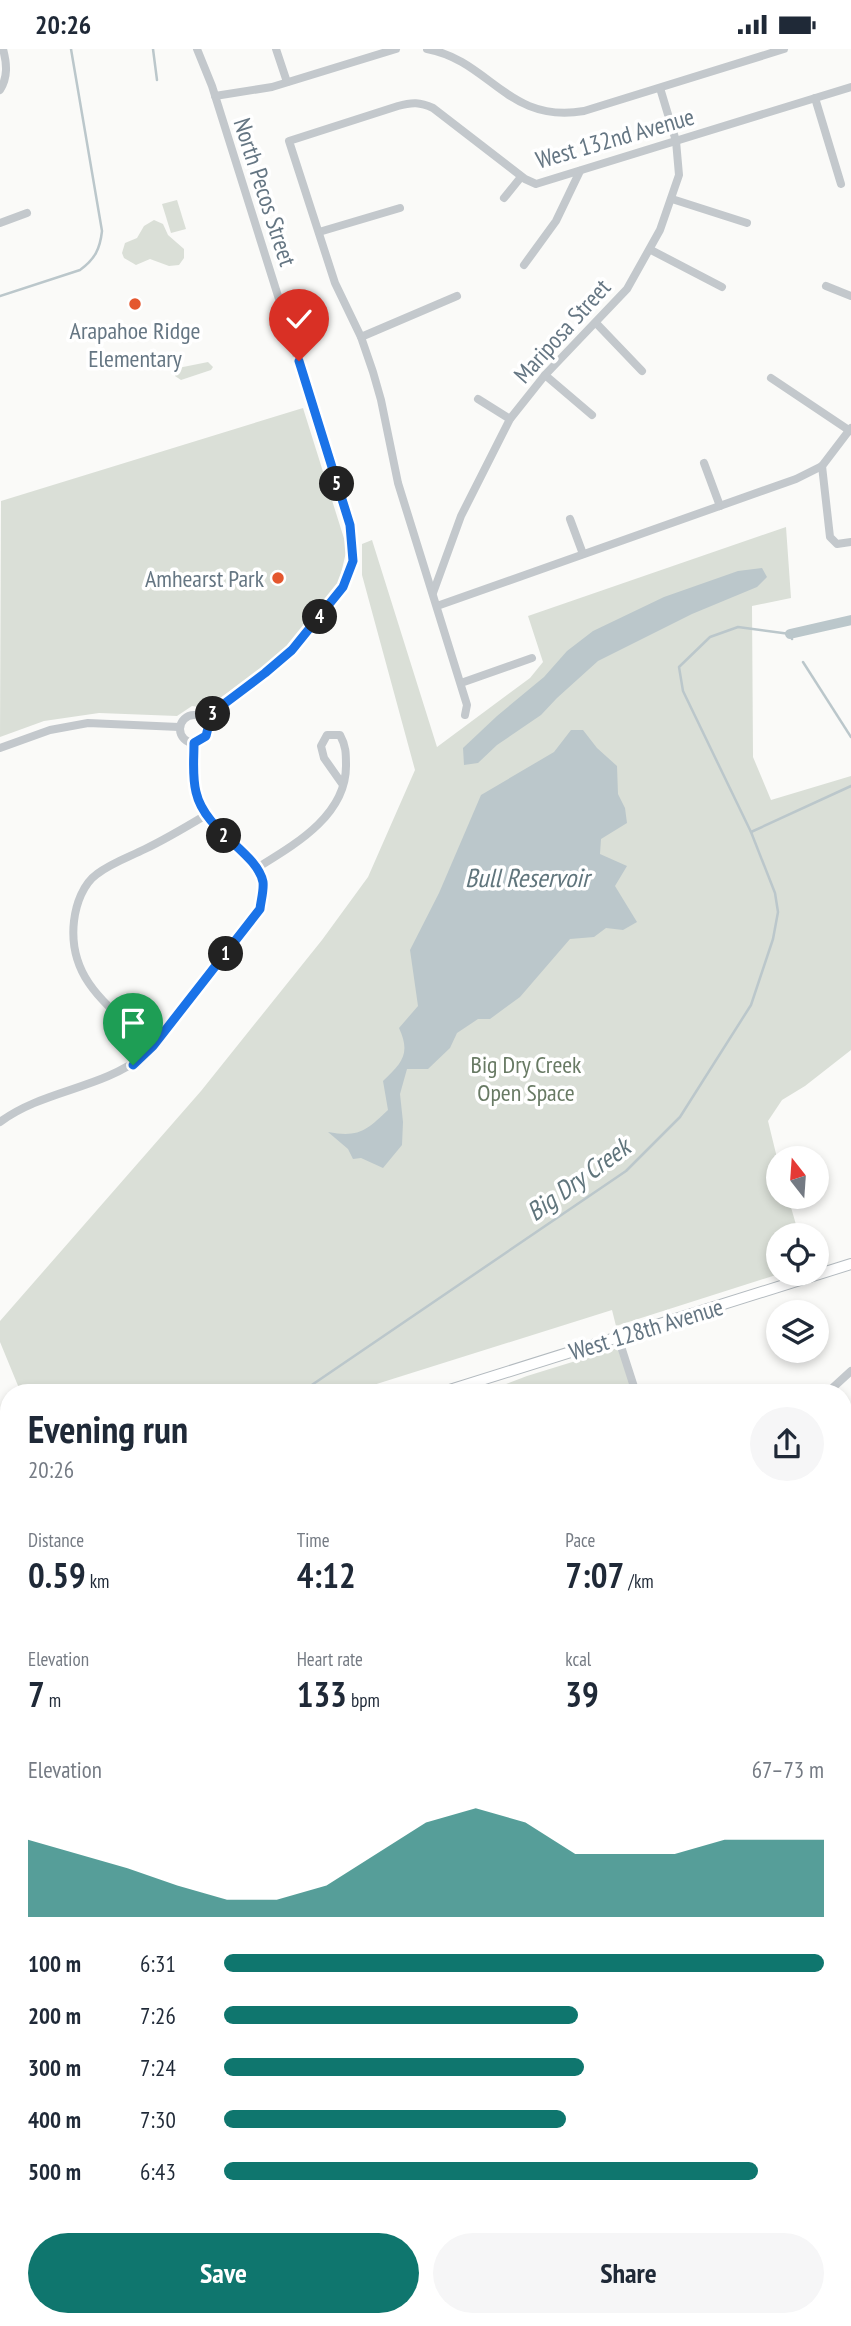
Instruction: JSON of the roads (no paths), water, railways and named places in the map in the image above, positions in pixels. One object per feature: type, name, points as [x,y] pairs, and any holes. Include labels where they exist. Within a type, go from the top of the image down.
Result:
[{"type":"main road","name":"West 128th Avenue","points":[[469,1384],[851,1264]]},
{"type":"street","points":[[0,90],[6,65],[2,49]]},
{"type":"street","name":"North Pecos Street","points":[[197,49],[215,96],[346,513],[353,548],[353,561],[343,587],[292,650],[204,719]]},
{"type":"street","points":[[276,49],[287,82]]},
{"type":"street","points":[[215,96],[260,90],[396,49]]},
{"type":"street","name":"West 132nd Avenue","points":[[428,49],[455,58],[519,103],[553,113],[584,111],[784,49]]},
{"type":"street","name":"West 132nd Avenue","points":[[319,232],[289,141],[398,106],[414,102],[433,108],[522,177],[536,184],[851,87]]},
{"type":"street","name":"Mariposa Street","points":[[433,593],[466,505],[510,419],[545,375],[635,279],[651,250],[679,175],[676,141],[660,88]]},
{"type":"street","points":[[815,98],[841,184]]},
{"type":"street","points":[[524,265],[556,221],[572,193],[580,171]]},
{"type":"street","points":[[504,198],[522,177]]},
{"type":"street","points":[[672,199],[747,223]]},
{"type":"street","points":[[400,208],[319,232],[335,283],[361,337],[382,400],[398,483],[461,683],[467,705],[465,715]]},
{"type":"street","points":[[0,223],[26,213]]},
{"type":"street","points":[[651,250],[722,287]]},
{"type":"street","points":[[826,286],[851,296]]},
{"type":"street","points":[[361,337],[457,296]]},
{"type":"street","points":[[596,323],[642,370]]},
{"type":"street","points":[[545,375],[592,415]]},
{"type":"street","points":[[437,607],[796,479],[822,465],[850,430],[771,378]]},
{"type":"street","points":[[478,399],[510,419]]},
{"type":"street","points":[[704,463],[720,506]]},
{"type":"street","points":[[822,465],[830,537],[838,544],[851,542]]},
{"type":"street","points":[[570,519],[583,554]]},
{"type":"street","points":[[461,683],[533,658]]},
{"type":"street","points":[[192,715],[204,719],[208,728],[206,736],[194,743],[183,738],[180,727],[184,719],[192,715]]},
{"type":"street","points":[[0,748],[50,730],[88,723],[180,727]]},
{"type":"street","points":[[257,868],[295,844],[330,812],[343,785],[346,775],[346,745],[340,735],[327,735],[321,746],[324,758],[343,785]]},
{"type":"street","points":[[0,1122],[42,1100],[133,1065],[153,1046],[260,909],[263,883],[257,868],[222,835],[206,815],[196,793],[194,743]]},
{"type":"street","points":[[153,1046],[96,993],[83,977],[75,956],[72,935],[75,913],[81,894],[95,875],[206,815]]},
{"type":"street","points":[[618,1337],[633,1384]]},
{"type":"street","points":[[837,1384],[851,1371]]},
{"type":"water","points":[[762,568],[767,577],[757,587],[692,614],[598,661],[541,715],[497,745],[478,763],[464,765],[463,748],[544,677],[567,651],[593,631],[664,597],[738,571]]},
{"type":"water","name":"Bull Reservoir","points":[[571,730],[583,730],[597,748],[617,766],[618,794],[625,808],[627,823],[601,839],[600,854],[627,866],[615,886],[637,922],[623,930],[606,928],[594,937],[570,939],[520,997],[490,1019],[478,1019],[457,1033],[450,1048],[428,1069],[407,1069],[400,1094],[402,1145],[383,1168],[361,1158],[353,1159],[348,1149],[328,1132],[348,1134],[362,1131],[388,1110],[383,1081],[403,1058],[403,1037],[399,1028],[418,1006],[410,950],[439,893],[481,795],[554,752]]},
{"type":"waterway","points":[[0,296],[80,270],[93,258],[100,243],[102,231],[71,49]]},
{"type":"waterway","points":[[153,49],[157,80]]},
{"type":"waterway","points":[[790,634],[851,620]]},
{"type":"waterway","name":"Big Dry Creek","points":[[313,1384],[626,1171],[680,1117],[751,1005],[773,939],[778,912],[775,893],[751,832],[683,691],[679,667],[710,637],[738,627],[790,634],[792,639]]},
{"type":"waterway","name":"Big Dry Creek","points":[[803,662],[851,737]]},
{"type":"waterway","name":"Big Dry Creek","points":[[751,832],[851,786]]},
{"type":"place","name":"Arapahoe Ridge Elementary","points":[[135,304]]},
{"type":"place","name":"Amhearst Park","points":[[278,578]]},
{"type":"park label","name":"Big Dry Creek Open Space","points":[[526,1078]]}]
